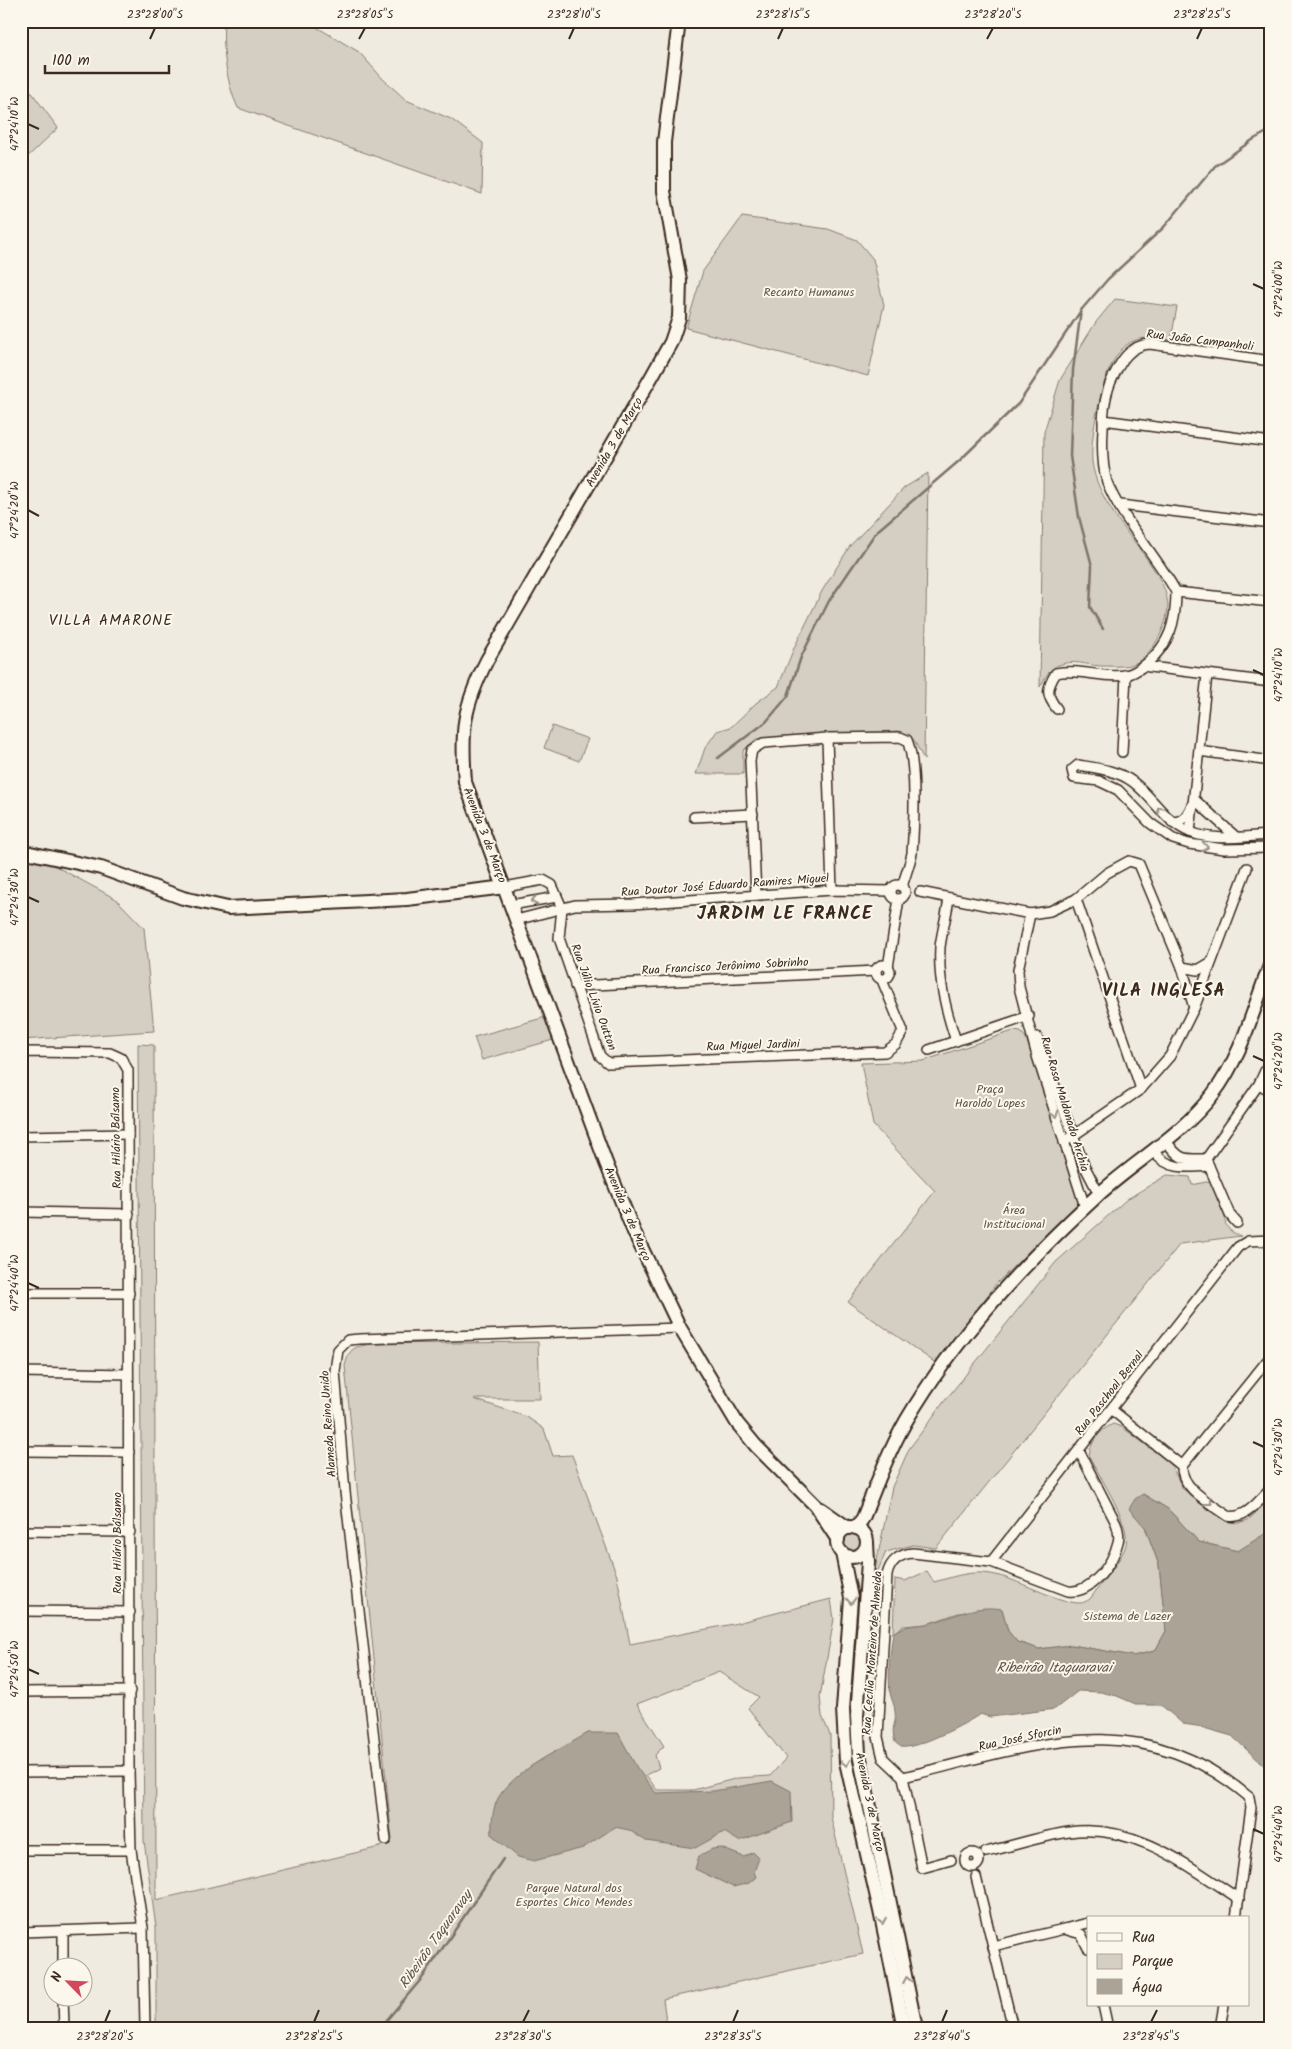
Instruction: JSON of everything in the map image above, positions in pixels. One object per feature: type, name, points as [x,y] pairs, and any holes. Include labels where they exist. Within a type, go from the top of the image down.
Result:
[{"type":"main road","name":"Avenida 3 de Março","points":[[679,21],[664,142],[664,191],[680,280],[677,328],[652,376],[487,660],[473,688],[466,712],[462,742],[465,782],[606,1163],[634,1232],[680,1328],[737,1423],[756,1446],[815,1505],[838,1540]]},
{"type":"main road","points":[[21,851],[101,868],[184,898],[228,908],[408,899],[505,888]]},
{"type":"main road","points":[[852,1528],[863,1532],[867,1541],[865,1550],[857,1556],[849,1557],[842,1553],[838,1540],[842,1532],[852,1528],[875,1487],[906,1422],[958,1344],[1002,1290],[1085,1207],[1153,1151],[1167,1142],[1213,1094],[1242,1046],[1271,963]]},
{"type":"main road","name":"Avenida 3 de Março","points":[[875,1487],[867,1541],[868,1562],[857,1716],[858,1754],[916,2028]]},
{"type":"main road","name":"Avenida 3 de Março","points":[[815,1505],[852,1528]]},
{"type":"main road","name":"Avenida 3 de Março","points":[[842,1553],[850,1585],[852,1612],[843,1709],[846,1762],[904,2028]]},
{"type":"street","name":"Rua João Campanholi","points":[[1103,420],[1108,387],[1117,368],[1129,352],[1140,345],[1150,344],[1271,361]]},
{"type":"street","points":[[1057,709],[1049,698],[1049,684],[1056,673],[1070,670],[1126,675],[1142,666],[1160,652],[1167,641],[1176,611],[1176,592],[1120,506],[1107,482],[1102,447],[1103,420],[1271,442]]},
{"type":"street","points":[[1120,506],[1271,523]]},
{"type":"street","points":[[1176,592],[1271,602]]},
{"type":"street","points":[[1160,652],[1165,664],[1173,670]]},
{"type":"street","points":[[1142,666],[1271,682]]},
{"type":"street","points":[[1122,752],[1126,675]]},
{"type":"street","points":[[1190,832],[1195,800],[1207,675]]},
{"type":"street","points":[[756,895],[750,762],[752,750],[763,743],[827,738],[900,737],[906,740],[910,748],[913,782],[912,855],[902,887],[904,894],[899,899],[888,967],[890,975],[882,980],[878,978],[876,971],[880,966],[888,967]]},
{"type":"street","points":[[827,738],[832,890]]},
{"type":"street","points":[[1200,751],[1271,761]]},
{"type":"street","points":[[1271,835],[1236,837],[1210,836],[1190,832],[1172,822],[1132,781],[1106,769],[1078,765],[1072,770],[1074,778],[1109,785],[1131,802],[1150,823],[1173,839],[1189,844],[1224,849],[1271,848]]},
{"type":"street","points":[[1131,802],[1132,781]]},
{"type":"street","points":[[1172,822],[1184,819],[1195,800]]},
{"type":"street","points":[[1195,800],[1236,837]]},
{"type":"street","points":[[694,817],[752,814]]},
{"type":"street","points":[[920,892],[1030,914],[1050,911],[1076,899],[1107,873],[1129,861],[1139,864],[1182,967],[1194,1008]]},
{"type":"street","points":[[1064,1142],[1141,1090],[1170,1056],[1194,1008],[1247,868]]},
{"type":"street","points":[[505,888],[543,880],[552,885],[562,908]]},
{"type":"street","points":[[899,899],[894,898],[891,891],[895,886],[902,887]]},
{"type":"street","name":"Rua Doutor José Eduardo Ramires Miguel","points":[[516,920],[575,905],[634,904],[832,890],[891,891]]},
{"type":"street","points":[[511,905],[557,897]]},
{"type":"street","points":[[950,898],[940,947],[941,972],[943,1000],[956,1041]]},
{"type":"street","points":[[1076,899],[1141,1090]]},
{"type":"street","name":"Rua Júlio Lívio Outton","points":[[562,908],[559,938],[600,1056],[608,1063]]},
{"type":"street","name":"Rua Rosa Maldonado Archia","points":[[1030,914],[1018,970],[1019,987],[1085,1207]]},
{"type":"street","points":[[1182,967],[1198,970],[1210,963]]},
{"type":"street","name":"Rua Francisco Jerônimo Sobrinho","points":[[575,986],[876,971]]},
{"type":"street","name":"Rua Miguel Jardini","points":[[608,1063],[885,1052],[896,1044],[903,1031],[882,980]]},
{"type":"street","points":[[929,1050],[1027,1017]]},
{"type":"street","name":"Rua Rosa Maldonado Archia","points":[[1027,1017],[1072,1136],[1084,1165],[1100,1194]]},
{"type":"street","name":"Rua Hilário Bálsamo","points":[[21,1058],[26,1052],[110,1053],[121,1058],[128,1070],[130,1850],[143,1928],[145,2028]]},
{"type":"street","points":[[1208,1162],[1259,1084],[1271,1058]]},
{"type":"street","points":[[1259,1084],[1271,1091]]},
{"type":"street","points":[[21,1136],[128,1134]]},
{"type":"street","points":[[1167,1142],[1175,1153],[1183,1159],[1208,1162]]},
{"type":"street","points":[[1153,1151],[1160,1160],[1168,1164],[1208,1162]]},
{"type":"street","points":[[1208,1162],[1230,1215],[1237,1223]]},
{"type":"street","points":[[21,1212],[129,1214]]},
{"type":"street","name":"Rua Paschoal Bernal","points":[[991,1562],[1238,1247],[1248,1241],[1271,1240]]},
{"type":"street","points":[[21,1293],[129,1293]]},
{"type":"street","name":"Alameda Reino Unido","points":[[386,1840],[346,1492],[335,1371],[338,1350],[348,1340],[360,1339],[680,1328]]},
{"type":"street","points":[[1271,1356],[1182,1466],[1181,1474],[1186,1483],[1228,1516],[1234,1518],[1244,1514],[1271,1489]]},
{"type":"street","points":[[21,1372],[128,1374]]},
{"type":"street","points":[[1112,1410],[1182,1466]]},
{"type":"street","points":[[21,1451],[129,1452]]},
{"type":"street","name":"Rua Cecília Monteiro de Almeida","points":[[903,1777],[884,1758],[878,1737],[888,1570],[895,1559],[909,1553],[991,1562],[1068,1591],[1078,1592],[1085,1589],[1102,1571],[1115,1550],[1119,1533],[1116,1523],[1079,1451]]},
{"type":"street","points":[[21,1531],[130,1532]]},
{"type":"street","points":[[21,1611],[130,1612]]},
{"type":"street","points":[[21,1692],[130,1691]]},
{"type":"street","name":"Rua José Sforcin","points":[[903,1777],[1047,1742],[1109,1739],[1148,1745],[1194,1761],[1215,1772],[1249,1797],[1251,1808],[1239,1900]]},
{"type":"street","points":[[21,1772],[129,1771]]},
{"type":"street","points":[[903,1777],[922,1868],[951,1860],[972,1861],[986,1852],[1068,1832],[1097,1831],[1118,1834],[1137,1838],[1166,1852],[1239,1900],[1236,1916]]},
{"type":"street","points":[[21,1850],[130,1850]]},
{"type":"street","points":[[972,1861],[1013,2028]]},
{"type":"street","points":[[992,1946],[1086,1923]]},
{"type":"street","points":[[1084,1936],[1080,1927],[1086,1923]]},
{"type":"street","points":[[21,1932],[143,1928]]},
{"type":"street","points":[[1064,1929],[1084,1936]]},
{"type":"street","points":[[62,1931],[63,1956]]},
{"type":"street","points":[[63,2006],[64,2028]]},
{"type":"street","points":[[1103,2006],[1108,2028]]},
{"type":"street","points":[[1220,2028],[1224,2006]]},
{"type":"green space","points":[[224,21],[288,21],[313,25],[359,52],[383,79],[406,100],[451,119],[483,143],[482,194],[238,108],[230,88],[226,65]]},
{"type":"green space","points":[[21,78],[58,128],[21,163]]},
{"type":"green space","name":"Recanto Humanus","points":[[742,217],[828,229],[857,240],[873,259],[884,305],[868,376],[686,328],[703,271]]},
{"type":"green space","points":[[1115,299],[1177,307],[1171,340],[1150,338],[1134,341],[1121,350],[1115,358],[1102,390],[1092,449],[1092,461],[1100,488],[1114,514],[1160,580],[1166,593],[1167,614],[1163,629],[1155,644],[1138,662],[1120,666],[1100,666],[1074,662],[1064,663],[1050,671],[1040,687],[1044,432],[1060,380],[1096,322]]},
{"type":"green space","points":[[928,473],[924,760],[914,740],[899,731],[756,739],[743,751],[743,774],[696,774],[705,748],[717,731],[731,727],[756,703],[778,687],[794,648],[822,591],[850,546],[904,488]]},
{"type":"green space","points":[[552,726],[588,739],[579,761],[544,748]]},
{"type":"green space","points":[[21,857],[46,861],[116,899],[144,928],[154,1031],[21,1040]]},
{"type":"green space","points":[[546,1017],[553,1040],[482,1060],[474,1037]]},
{"type":"green space","points":[[1013,1031],[1021,1032],[1026,1038],[1079,1202],[996,1284],[937,1364],[848,1302],[935,1191],[873,1125],[861,1063],[923,1061]]},
{"type":"green space","name":"Parque Natural dos Esportes Chico Mendes","points":[[138,1044],[154,1045],[156,1900],[380,1847],[392,1840],[345,1366],[353,1349],[372,1344],[538,1342],[540,1399],[474,1399],[527,1417],[544,1429],[553,1456],[572,1455],[617,1576],[630,1644],[733,1624],[831,1599],[834,1619],[820,1697],[822,1716],[830,1735],[831,1817],[863,1954],[663,1999],[667,2028],[156,2028],[156,1927],[144,1841]],"holes":[[[719,1672],[759,1697],[748,1708],[786,1758],[770,1776],[738,1778],[693,1790],[657,1790],[646,1775],[659,1768],[655,1755],[664,1746],[637,1704]]]},
{"type":"green space","points":[[1167,1175],[1190,1177],[1192,1185],[1210,1181],[1225,1217],[1227,1227],[1232,1232],[1241,1236],[1180,1244],[936,1548],[913,1545],[886,1552],[872,1584],[892,1487],[909,1449],[943,1403],[1056,1262],[1127,1199]]},
{"type":"green space","name":"Sistema de Lazer","points":[[1113,1424],[1122,1427],[1170,1463],[1183,1489],[1227,1521],[1238,1523],[1248,1520],[1271,1498],[1271,1530],[1238,1551],[1199,1542],[1168,1509],[1143,1494],[1130,1509],[1145,1527],[1159,1565],[1166,1631],[1155,1651],[1133,1656],[1072,1645],[1039,1649],[1017,1642],[1008,1631],[1002,1609],[958,1613],[927,1624],[903,1626],[893,1633],[895,1579],[905,1581],[927,1571],[934,1582],[962,1575],[984,1573],[1013,1580],[1071,1602],[1081,1603],[1090,1599],[1118,1561],[1125,1548],[1125,1528],[1120,1515],[1089,1456],[1091,1446],[1096,1437]]},
{"type":"green space","points":[[852,1533],[859,1536],[862,1543],[859,1550],[852,1553],[845,1550],[842,1543],[845,1536]]},
{"type":"water","name":"Ribeirão Itaguaravai","points":[[1143,1494],[1168,1509],[1199,1542],[1238,1551],[1271,1530],[1271,1772],[1232,1736],[1183,1724],[1161,1705],[1138,1705],[1117,1696],[1101,1692],[1078,1691],[1055,1709],[990,1717],[980,1714],[953,1729],[918,1744],[901,1747],[896,1743],[893,1732],[895,1709],[890,1693],[889,1670],[893,1633],[901,1628],[926,1624],[981,1608],[991,1608],[1002,1609],[1008,1631],[1017,1642],[1039,1649],[1072,1645],[1133,1656],[1155,1651],[1166,1631],[1159,1565],[1145,1527],[1129,1509],[1135,1499]]},
{"type":"water","points":[[588,1733],[618,1733],[637,1768],[656,1793],[713,1791],[772,1781],[791,1791],[792,1822],[739,1841],[724,1832],[695,1848],[646,1841],[629,1830],[615,1827],[583,1848],[534,1861],[518,1857],[492,1835],[493,1812],[500,1795],[521,1773]]},
{"type":"water","points":[[721,1848],[744,1857],[753,1852],[759,1858],[754,1872],[756,1877],[749,1883],[733,1887],[695,1869],[699,1856],[712,1849]]},
{"type":"waterway","points":[[718,758],[766,722],[788,696],[801,657],[829,601],[876,532],[959,461],[1019,403],[1082,309],[1108,279],[1164,227],[1215,166],[1254,139],[1271,130]]},
{"type":"waterway","points":[[1081,310],[1073,370],[1070,456],[1079,517],[1092,566],[1090,607],[1103,629]]},
{"type":"waterway","name":"Ribeirão Taquaravay","points":[[380,2028],[423,1977],[503,1859]]},
{"type":"district","name":"VILLA AMARONE","points":[[111,620]]},
{"type":"district","name":"JARDIM LE FRANCE","points":[[785,913]]},
{"type":"district","name":"VILA INGLESA","points":[[1164,990]]},
{"type":"park label","name":"Praça Haroldo Lopes","points":[[990,1096]]},
{"type":"park label","name":"Área Institucional","points":[[1014,1217]]}]
